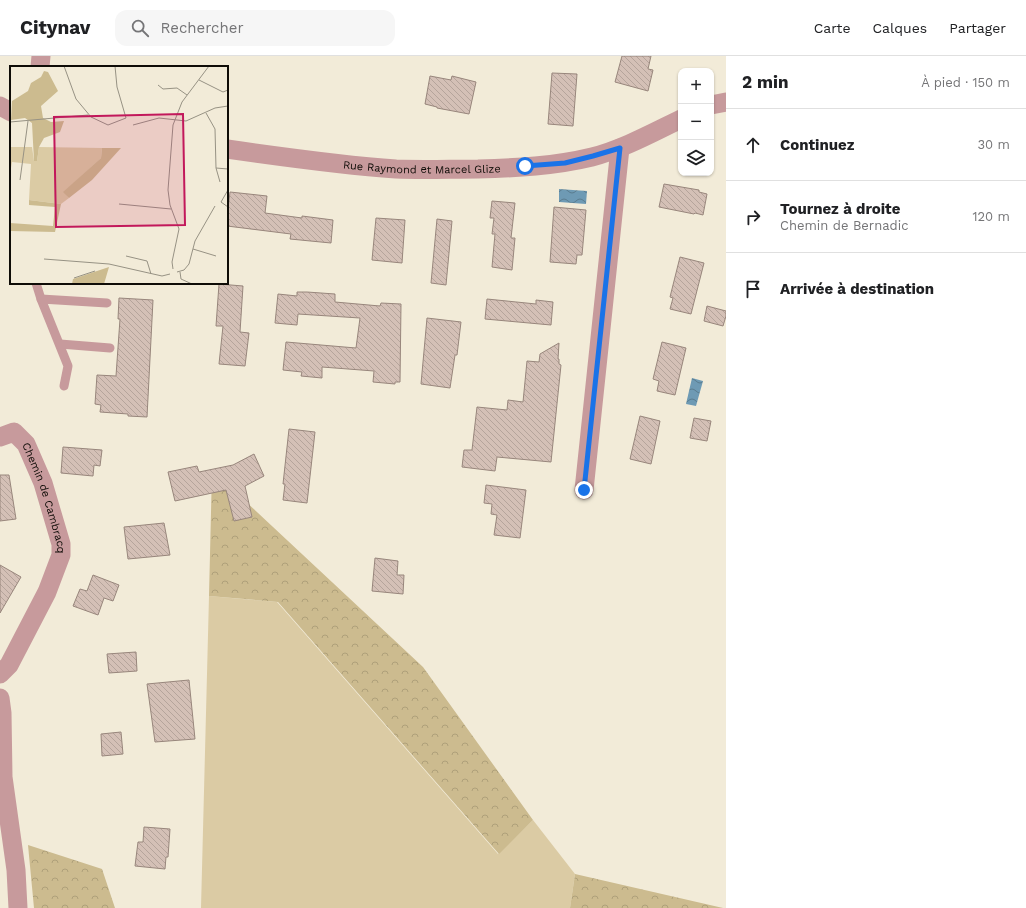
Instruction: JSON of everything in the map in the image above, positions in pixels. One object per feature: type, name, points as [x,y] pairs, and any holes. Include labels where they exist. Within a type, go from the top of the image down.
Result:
[{"type":"street","points":[[40,66],[41,56]]},
{"type":"street","points":[[714,104],[726,102]]},
{"type":"street","points":[[0,106],[10,111]]},
{"type":"street","name":"Rue Raymond et Marcel Glize","points":[[228,149],[361,166],[398,169],[496,168],[565,163],[593,156],[620,148],[678,120]]},
{"type":"street","points":[[584,490],[620,148]]},
{"type":"street","name":"Chemin de Cambracq","points":[[0,674],[9,665],[47,592],[61,556],[61,544],[43,484],[26,444],[7,434]]},
{"type":"street","points":[[0,698],[2,714],[3,777],[16,870],[18,908]]},
{"type":"lane","points":[[36,284],[68,366],[64,386]]},
{"type":"lane","points":[[41,299],[107,303]]},
{"type":"lane","points":[[60,344],[110,348]]},
{"type":"shaded area","points":[[209,596],[277,602],[498,854],[533,820],[575,874],[570,908],[201,908]]},
{"type":"green space","points":[[212,470],[423,667],[533,820],[499,854],[278,602],[209,596]]},
{"type":"green space","points":[[28,845],[102,869],[115,908],[34,908]]},
{"type":"green space","points":[[575,874],[723,908],[570,908]]},
{"type":"water","points":[[559,189],[587,191],[586,204],[559,202]]},
{"type":"water","points":[[692,378],[703,381],[696,406],[686,404]]},
{"type":"building","points":[[622,56],[651,56],[648,69],[653,70],[648,91],[615,82]]},
{"type":"building","points":[[552,73],[577,74],[573,126],[548,124]]},
{"type":"building","points":[[430,76],[451,80],[452,76],[476,82],[469,114],[437,108],[425,104]]},
{"type":"building","points":[[664,184],[699,190],[699,192],[707,194],[703,215],[659,207]]},
{"type":"building","points":[[230,192],[267,196],[265,213],[333,220],[331,243],[290,239],[291,234],[228,226]]},
{"type":"building","points":[[492,201],[515,203],[511,238],[515,238],[512,270],[492,267],[495,234],[492,234],[494,218],[490,218]]},
{"type":"building","points":[[554,207],[586,210],[582,255],[577,255],[576,264],[550,262]]},
{"type":"building","points":[[376,218],[405,220],[402,263],[372,260]]},
{"type":"building","points":[[437,219],[452,221],[446,285],[431,283]]},
{"type":"building","points":[[680,257],[704,263],[691,314],[670,309],[673,298],[670,297]]},
{"type":"building","points":[[219,284],[243,286],[240,332],[249,333],[245,366],[219,364],[223,326],[216,326]]},
{"type":"building","points":[[297,292],[335,294],[335,302],[380,306],[381,303],[401,304],[400,382],[395,382],[395,384],[373,382],[374,371],[322,367],[322,378],[301,376],[302,372],[283,370],[286,342],[356,348],[360,318],[298,314],[297,325],[275,323],[278,294],[297,296]]},
{"type":"building","points":[[119,298],[153,300],[147,417],[100,412],[101,405],[95,404],[97,375],[116,376],[120,319],[118,319]]},
{"type":"building","points":[[487,299],[536,304],[536,300],[553,302],[551,325],[485,319]]},
{"type":"building","points":[[707,306],[726,311],[723,326],[704,321]]},
{"type":"building","points":[[427,318],[461,322],[457,355],[455,355],[450,388],[421,384]]},
{"type":"building","points":[[662,342],[686,348],[675,395],[657,391],[659,381],[653,379]]},
{"type":"building","points":[[559,343],[558,359],[559,364],[561,365],[551,462],[497,457],[495,471],[462,467],[464,450],[472,450],[477,407],[507,410],[508,400],[523,402],[527,361],[539,362],[540,354]]},
{"type":"building","points":[[640,416],[660,421],[651,464],[630,459]]},
{"type":"building","points":[[694,418],[711,421],[707,441],[690,438]]},
{"type":"building","points":[[289,429],[315,432],[307,503],[283,500],[285,484],[283,484]]},
{"type":"building","points":[[63,447],[102,450],[100,466],[94,465],[93,476],[61,473]]},
{"type":"building","points":[[254,454],[264,476],[245,486],[252,517],[234,521],[226,490],[175,501],[168,472],[197,466],[199,472],[233,465]]},
{"type":"building","points":[[0,475],[9,475],[16,519],[0,521]]},
{"type":"building","points":[[486,485],[526,490],[520,538],[494,535],[497,515],[491,514],[492,504],[484,503]]},
{"type":"building","points":[[164,523],[170,555],[128,559],[124,527]]},
{"type":"building","points":[[375,558],[398,561],[397,575],[404,575],[403,594],[372,591]]},
{"type":"building","points":[[0,565],[21,577],[0,613]]},
{"type":"building","points":[[93,575],[119,585],[113,601],[104,598],[98,615],[73,606],[80,589],[87,591]]},
{"type":"building","points":[[136,652],[137,671],[109,673],[107,654]]},
{"type":"building","points":[[189,680],[195,739],[155,742],[147,684]]},
{"type":"building","points":[[121,732],[123,754],[102,756],[101,734]]},
{"type":"building","points":[[144,827],[170,829],[168,857],[166,857],[165,869],[135,866],[138,842],[143,842]]},
{"type":"route","points":[[525,166],[565,163],[620,148],[584,490]]}]
